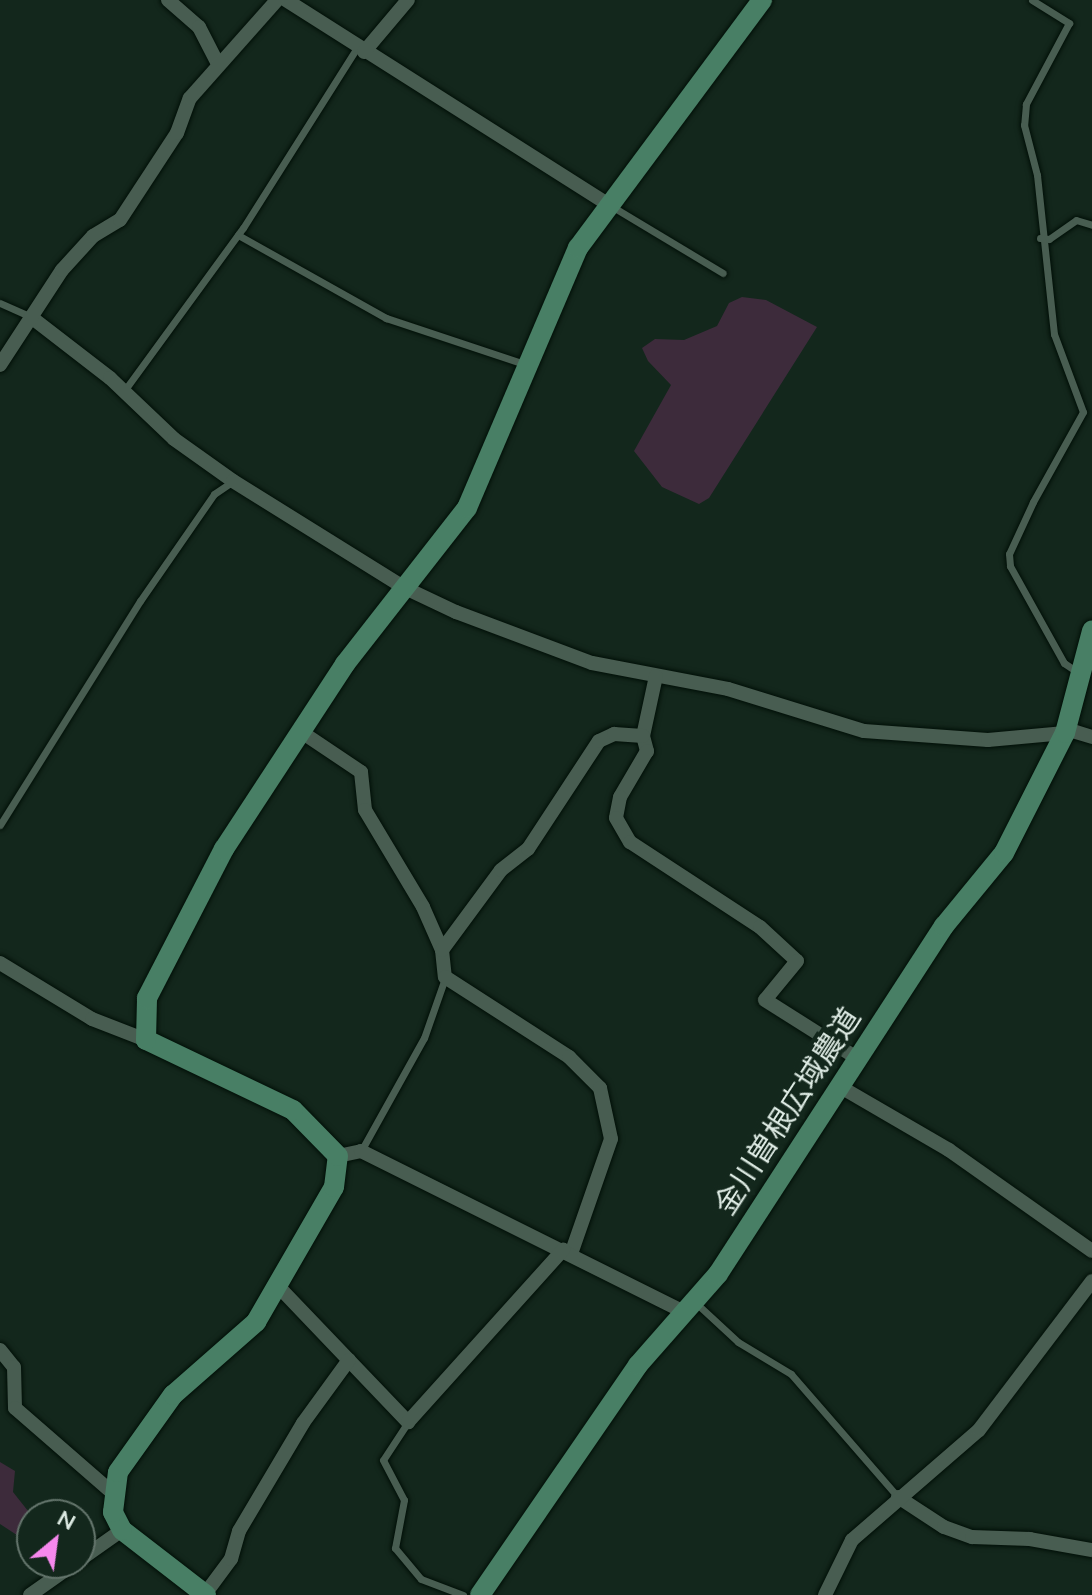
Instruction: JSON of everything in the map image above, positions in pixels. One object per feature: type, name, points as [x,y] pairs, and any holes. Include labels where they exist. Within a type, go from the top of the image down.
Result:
[{"type":"street","points":[[168,0],[199,27],[218,64]]},
{"type":"street","points":[[0,365],[62,270],[93,236],[120,220],[177,133],[190,98],[218,64],[246,40],[277,0]]},
{"type":"street","points":[[286,0],[360,50],[608,204]]},
{"type":"street","points":[[360,50],[408,0]]},
{"type":"street","points":[[146,1040],[147,998],[224,849],[403,587],[467,508],[578,248],[762,0]]},
{"type":"street","points":[[31,317],[124,391],[174,439],[233,481],[403,587],[592,663],[728,689],[864,731],[988,740],[1066,731],[1092,737]]},
{"type":"street","name":"金川曽根広域農道","points":[[480,1595],[638,1365],[690,1307],[944,926],[1004,853],[1066,731],[1092,631]]},
{"type":"street","points":[[656,676],[643,736],[647,751],[642,766],[620,797],[616,818],[630,842],[760,927],[797,961],[765,1000],[855,1057]]},
{"type":"street","points":[[277,1285],[408,1422],[567,1252],[611,1139],[600,1088],[569,1057],[445,977],[442,950],[412,885],[365,810],[361,772],[303,733]]},
{"type":"street","points":[[442,950],[501,870],[528,849],[599,741],[614,734],[643,736]]},
{"type":"street","points":[[0,963],[92,1019],[146,1040],[293,1110],[338,1156]]},
{"type":"street","points":[[839,1086],[949,1150],[1092,1251]]},
{"type":"street","points":[[338,1156],[361,1151],[567,1252],[690,1307]]},
{"type":"street","points":[[338,1156],[334,1187],[256,1322],[173,1395],[139,1437],[118,1472],[113,1512],[122,1530],[205,1594],[231,1559],[239,1531],[303,1423],[349,1360]]},
{"type":"street","points":[[825,1595],[852,1540],[979,1430],[1092,1281]]},
{"type":"street","points":[[0,1350],[14,1367],[15,1408],[114,1494]]},
{"type":"street","points":[[898,1497],[944,1527],[972,1537],[1030,1539],[1092,1550]]},
{"type":"street","points":[[30,1595],[122,1530]]},
{"type":"lane","points":[[1032,0],[1069,23],[1026,104],[1024,125],[1037,175],[1040,238],[1054,334],[1083,412],[1033,502],[1009,554],[1010,566],[1064,663],[1079,673]]},
{"type":"lane","points":[[124,391],[238,235],[360,50]]},
{"type":"lane","points":[[608,204],[723,273]]},
{"type":"lane","points":[[1040,238],[1049,239],[1076,220],[1092,225]]},
{"type":"lane","points":[[238,235],[386,318],[527,365]]},
{"type":"lane","points":[[0,303],[31,317]]},
{"type":"lane","points":[[0,825],[140,601],[214,494],[233,481]]},
{"type":"lane","points":[[361,1151],[424,1038],[445,977]]},
{"type":"lane","points":[[690,1307],[738,1342],[791,1374],[898,1497]]},
{"type":"lane","points":[[408,1422],[383,1460],[404,1500],[395,1548],[421,1579],[463,1595]]},
{"type":"shaded area","points":[[742,297],[766,300],[817,327],[709,498],[699,504],[662,487],[634,451],[671,385],[648,361],[642,348],[655,339],[684,340],[717,326],[729,303]]},
{"type":"shaded area","points":[[0,1462],[15,1471],[13,1492],[19,1499],[16,1499],[16,1534],[0,1524]]}]
